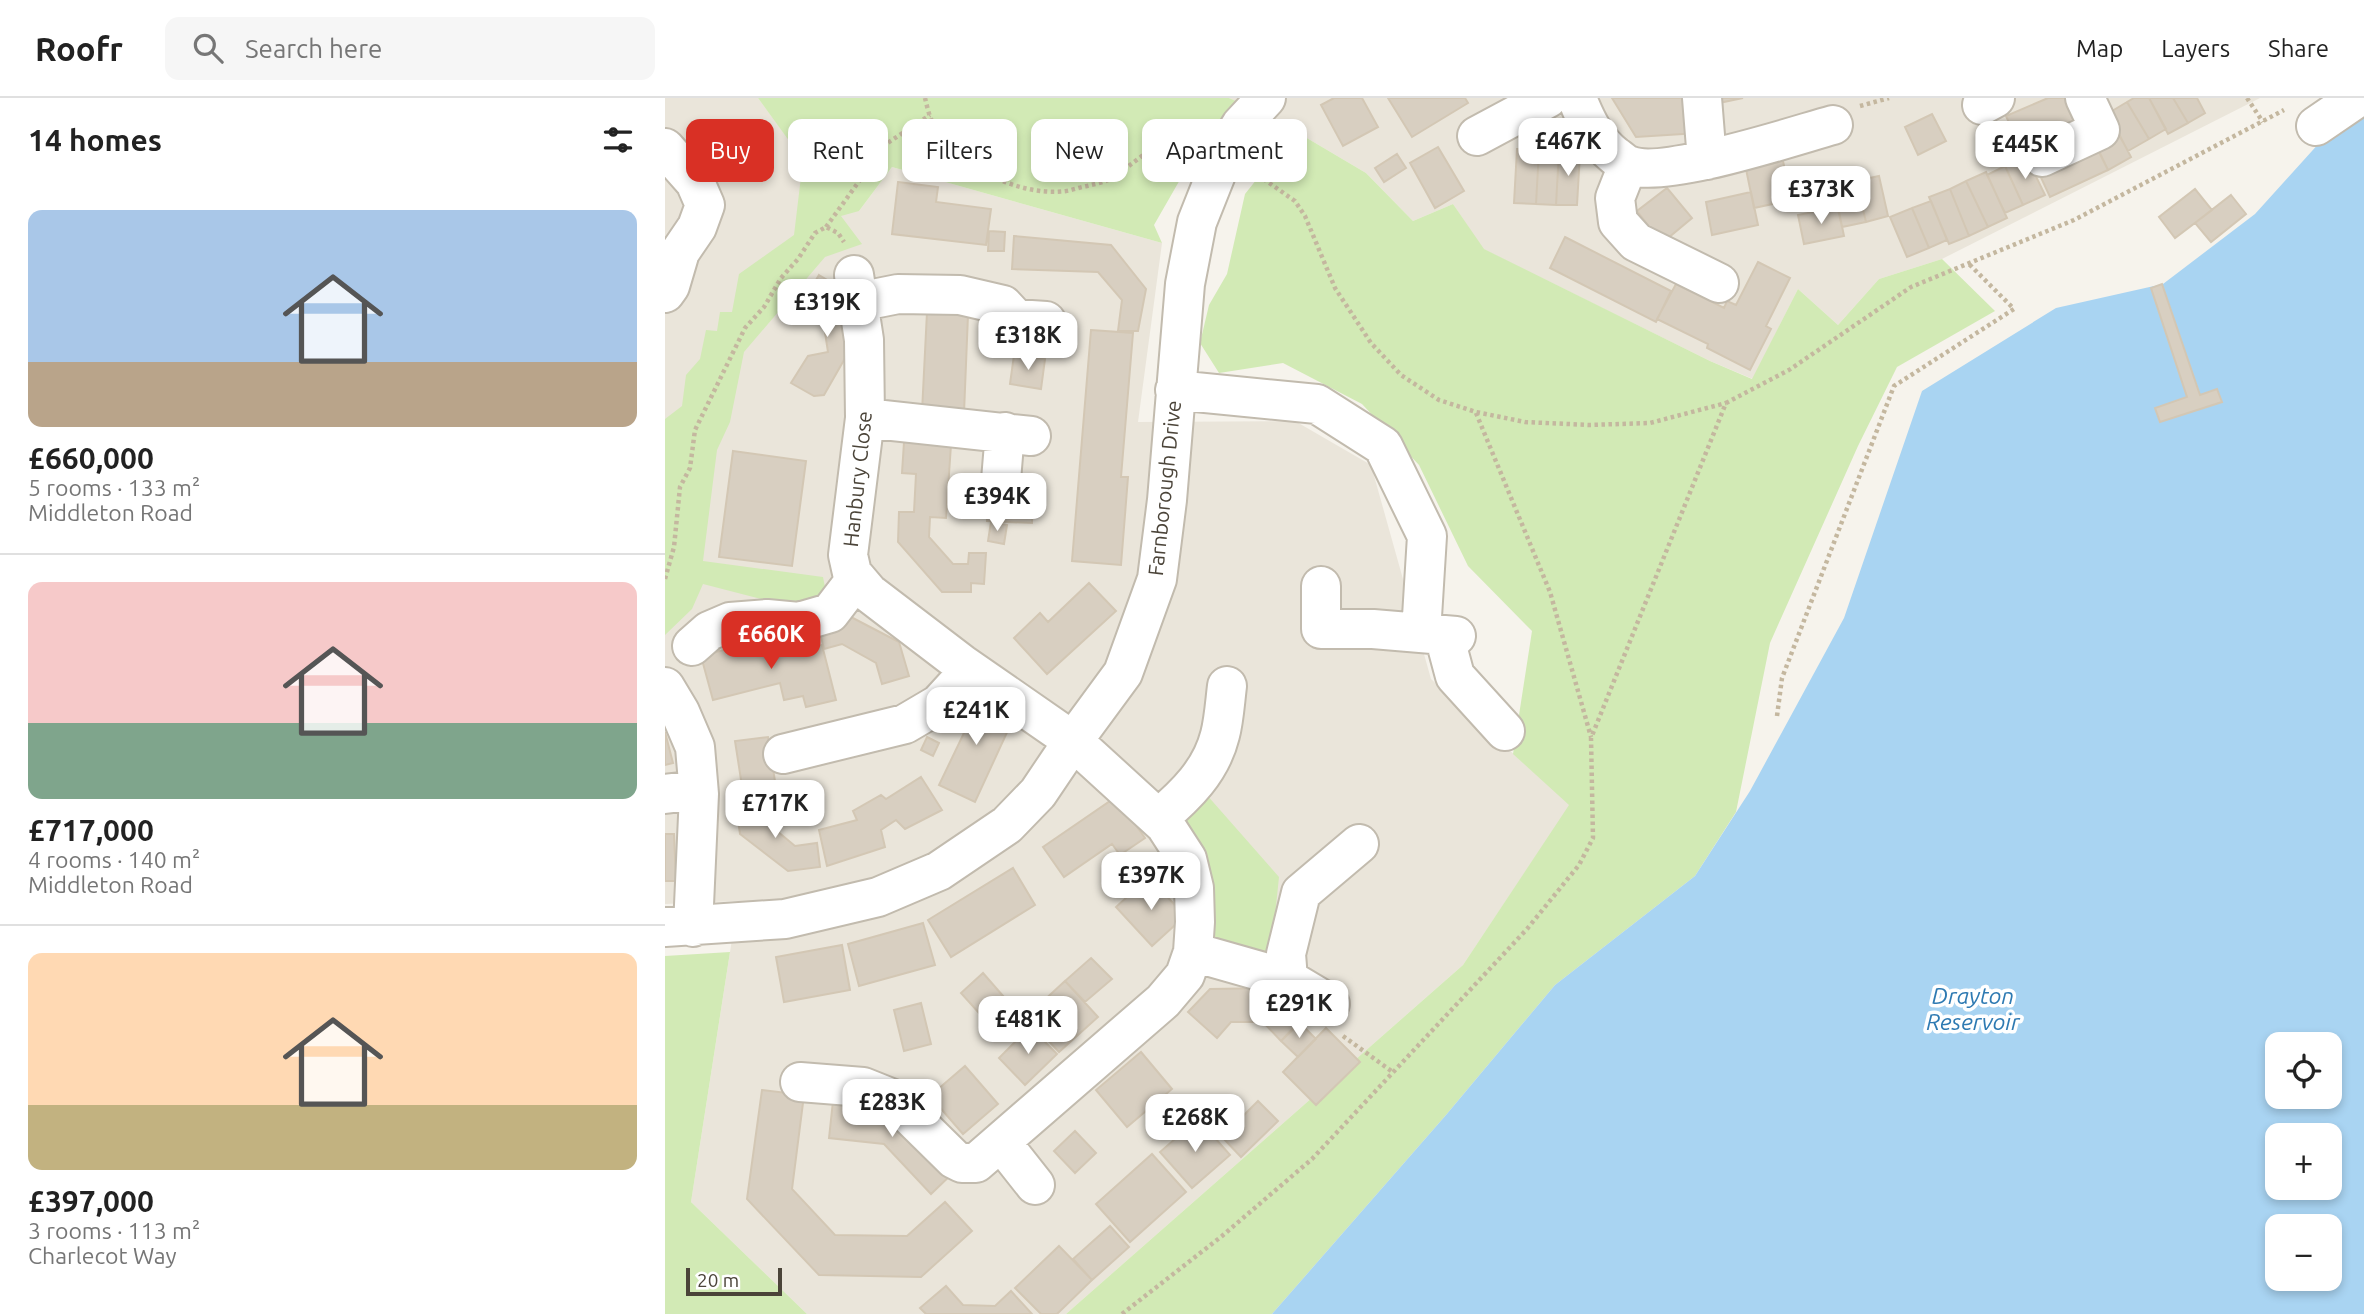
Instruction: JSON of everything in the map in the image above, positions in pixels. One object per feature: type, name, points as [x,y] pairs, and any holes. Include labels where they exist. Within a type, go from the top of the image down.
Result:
[{"type":"street","name":"Farnborough Drive","points":[[1247,119],[1266,98]]},
{"type":"street","points":[[1577,98],[1585,121],[1602,145],[1628,166],[1657,170],[1707,160],[1833,125]]},
{"type":"street","points":[[1702,98],[1707,160]]},
{"type":"street","points":[[2042,157],[2100,130],[2085,98]]},
{"type":"street","points":[[2305,115],[2357,98]]},
{"type":"street","points":[[1478,136],[1524,104]]},
{"type":"street","points":[[665,148],[695,182],[705,205],[697,226],[680,253],[670,286],[665,293]]},
{"type":"street","points":[[1628,166],[1615,198],[1618,222],[1636,242],[1719,283]]},
{"type":"street","name":"Farnborough Drive","points":[[679,927],[785,919],[878,897],[939,871],[1007,825],[1038,793],[1123,673],[1157,579],[1167,500],[1187,271],[1198,222],[1213,182]]},
{"type":"street","points":[[856,288],[898,293],[960,295],[1003,305],[1017,320],[1046,321]]},
{"type":"street","name":"Hanbury Close","points":[[856,288],[864,340],[865,418],[848,555],[852,573],[869,593],[970,670],[1073,741],[1159,818],[1187,859],[1194,888],[1193,952]]},
{"type":"street","points":[[1175,390],[1317,404],[1383,446],[1427,536],[1440,634],[1455,676],[1505,731]]},
{"type":"street","points":[[865,418],[1018,434],[1001,481]]},
{"type":"street","points":[[692,646],[709,631],[730,622],[767,619],[799,622],[830,613],[856,579]]},
{"type":"street","points":[[1321,586],[1321,629],[1373,629],[1440,634]]},
{"type":"street","points":[[783,754],[905,724],[939,704],[970,670]]},
{"type":"street","points":[[1159,818],[1184,797],[1208,767],[1220,736],[1227,686]]},
{"type":"street","points":[[665,687],[680,712],[695,747],[682,792],[679,927]]},
{"type":"street","points":[[1288,979],[1286,954],[1301,893],[1359,844]]},
{"type":"street","points":[[800,1082],[863,1087],[893,1099],[954,1159],[963,1163],[988,1153],[1163,1001],[1185,975],[1193,952],[1288,979],[1330,1004]]},
{"type":"street","points":[[988,1153],[1035,1185]]},
{"type":"path","points":[[925,98],[933,123],[948,143],[970,162],[996,177],[1031,189],[1065,191],[1106,181],[1142,156]]},
{"type":"path","points":[[2247,98],[2263,122]]},
{"type":"path","points":[[665,579],[674,548],[680,487],[690,468],[695,430],[745,328],[764,307],[781,278],[798,259],[815,233],[826,227],[886,144],[930,115]]},
{"type":"path","points":[[1267,182],[1295,201],[1305,216],[1319,254],[1340,297],[1371,343],[1401,375],[1439,400],[1475,412],[1525,422],[1638,424],[1726,403],[1789,370],[1911,287],[2074,219],[2263,122],[2305,115]]},
{"type":"path","points":[[826,227],[838,233],[851,251],[856,288]]},
{"type":"path","points":[[1777,716],[1782,678],[1894,386],[2014,309],[1968,263]]},
{"type":"path","points":[[1591,738],[1726,403]]},
{"type":"path","points":[[1122,1314],[1222,1236],[1312,1159],[1518,939],[1579,865],[1593,838],[1591,738],[1550,592],[1475,412]]},
{"type":"shaded area","points":[[665,98],[758,98],[774,119],[686,119],[686,182],[774,182],[774,120],[788,139],[788,182],[825,182],[859,211],[881,182],[888,182],[888,172],[892,167],[902,170],[902,182],[945,182],[1162,243],[1138,422],[1295,421],[1371,465],[1431,679],[1570,805],[1463,965],[1066,1314],[807,1314],[691,1202],[738,901],[665,904]]},
{"type":"shaded area","points":[[1229,98],[2260,98],[1942,259],[1879,279],[1838,325],[1798,289],[1753,379],[1710,361],[1483,249],[1453,204],[1413,221],[1366,173],[1307,138],[1307,119],[1271,119]]},
{"type":"green space","points":[[758,98],[1229,98],[1238,102],[1225,119],[1142,119],[1142,182],[1179,182],[1154,225],[1162,243],[945,182],[1017,182],[1017,119],[902,119],[902,170],[892,167],[888,172],[888,119],[788,119],[788,139]]},
{"type":"green space","points":[[1307,138],[1366,173],[1413,221],[1453,204],[1484,249],[1710,361],[1752,379],[1798,289],[1838,325],[1879,279],[1942,259],[1995,311],[1897,367],[1858,446],[1770,643],[1736,812],[1695,876],[1555,985],[1446,1115],[1272,1314],[1066,1314],[1463,965],[1569,805],[1513,754],[1532,631],[1468,566],[1419,465],[1362,404],[1283,363],[1219,373],[1200,343],[1209,305],[1227,274],[1245,194],[1255,182],[1307,182]]},
{"type":"green space","points":[[800,182],[881,182],[859,211],[841,216],[862,244],[825,257],[744,352],[730,422],[717,450],[703,561],[823,577],[828,602],[788,606],[703,584],[692,609],[665,635],[665,419],[682,406],[686,375],[700,359],[706,330],[717,331],[720,312],[732,312],[739,274],[794,235]]},
{"type":"green space","points":[[1206,794],[1279,877],[1270,964],[1215,940],[1208,910],[1175,818]]},
{"type":"green space","points":[[730,952],[691,1202],[807,1314],[665,1314],[665,956]]},
{"type":"water","name":"Drayton Reservoir","points":[[2364,108],[2364,1314],[1272,1314],[1446,1115],[1555,985],[1695,876],[1750,791],[1844,618],[1922,391],[2056,308],[2163,284],[2255,214],[2340,120]]},
{"type":"building","points":[[1334,98],[1362,98],[1378,127],[1343,146],[1321,105]]},
{"type":"building","points":[[1388,98],[1465,98],[1468,103],[1412,137]]},
{"type":"building","points":[[1612,98],[1694,98],[1698,133],[1636,137]]},
{"type":"building","points":[[1712,98],[1743,98],[1714,104]]},
{"type":"building","points":[[2048,98],[2077,98],[2085,116],[2019,145],[2006,116]]},
{"type":"building","points":[[2134,98],[2149,98],[2166,129],[2149,139],[2127,102]]},
{"type":"building","points":[[2149,98],[2173,98],[2188,123],[2168,134]]},
{"type":"building","points":[[2173,98],[2197,98],[2205,113],[2188,123]]},
{"type":"building","points":[[2127,102],[2149,139],[2128,151],[2107,114]]},
{"type":"building","points":[[1932,114],[1946,141],[1918,155],[1905,127]]},
{"type":"building","points":[[2120,136],[2131,157],[2108,170],[2098,149]]},
{"type":"building","points":[[2095,144],[2108,170],[2050,197],[2038,171]]},
{"type":"building","points":[[1438,147],[1464,191],[1435,208],[1410,163]]},
{"type":"building","points":[[1517,149],[1539,150],[1536,204],[1514,203]]},
{"type":"building","points":[[1539,150],[1559,151],[1556,205],[1536,204]]},
{"type":"building","points":[[1559,151],[1580,153],[1577,205],[1556,205]]},
{"type":"building","points":[[1397,154],[1406,168],[1384,182],[1375,168]]},
{"type":"building","points":[[2026,156],[2045,195],[2023,205],[2005,166]]},
{"type":"building","points":[[1783,161],[1791,200],[1754,208],[1746,169]]},
{"type":"building","points":[[2005,166],[2023,205],[2005,213],[1987,175]]},
{"type":"building","points":[[1986,172],[2007,218],[1988,227],[1966,181]]},
{"type":"building","points":[[1879,176],[1888,216],[1866,222],[1856,181]]},
{"type":"building","points":[[1856,181],[1866,222],[1842,227],[1833,187]]},
{"type":"building","points":[[1966,181],[1988,227],[1969,236],[1950,189]]},
{"type":"building","points":[[898,182],[938,187],[936,202],[991,209],[986,245],[892,234]]},
{"type":"building","points":[[1667,188],[1692,218],[1662,243],[1637,211]]},
{"type":"building","points":[[1950,189],[1969,236],[1949,244],[1929,197]]},
{"type":"building","points":[[2195,189],[2212,210],[2175,238],[2159,217]]},
{"type":"building","points":[[1751,192],[1758,225],[1712,235],[1706,202]]},
{"type":"building","points":[[2231,195],[2246,214],[2211,242],[2195,223]]},
{"type":"building","points":[[1931,201],[1947,240],[1929,248],[1912,208]]},
{"type":"building","points":[[1838,207],[1844,236],[1804,244],[1798,215]]},
{"type":"building","points":[[1912,208],[1929,248],[1907,257],[1890,217]]},
{"type":"building","points":[[989,231],[1005,232],[1004,251],[988,251]]},
{"type":"building","points":[[1014,236],[1111,245],[1146,289],[1138,331],[1118,331],[1122,300],[1098,272],[1012,269]]},
{"type":"building","points":[[1565,237],[1671,291],[1656,322],[1550,268]]},
{"type":"building","points":[[1758,262],[1790,278],[1766,326],[1771,329],[1750,370],[1707,348],[1708,344],[1657,319],[1676,284],[1724,308],[1727,301],[1736,305]]},
{"type":"building","points":[[819,275],[844,290],[852,346],[824,395],[814,396],[791,383],[808,356],[828,352],[821,306],[806,297]]},
{"type":"building","points":[[2162,284],[2200,395],[2217,389],[2222,402],[2160,422],[2155,408],[2187,397],[2151,288]]},
{"type":"building","points":[[927,312],[968,315],[964,413],[922,412]]},
{"type":"building","points":[[1091,330],[1133,333],[1121,477],[1128,477],[1121,565],[1072,561]]},
{"type":"building","points":[[1014,355],[1045,359],[1041,389],[1010,384]]},
{"type":"building","points":[[905,427],[952,430],[946,518],[930,517],[929,537],[953,564],[968,564],[969,553],[986,553],[984,584],[971,583],[971,592],[942,592],[898,542],[899,512],[914,512],[916,474],[902,473]]},
{"type":"building","points":[[733,451],[806,461],[792,566],[719,557]]},
{"type":"building","points":[[988,491],[1033,492],[1032,523],[987,521]]},
{"type":"building","points":[[991,522],[1007,525],[1004,544],[988,541]]},
{"type":"building","points":[[1089,583],[1116,611],[1047,674],[1014,638],[1040,613],[1048,622]]},
{"type":"building","points":[[849,616],[899,642],[909,676],[882,684],[876,663],[842,644],[824,649],[818,624]]},
{"type":"building","points":[[788,633],[793,652],[822,645],[836,700],[806,707],[803,696],[784,700],[780,683],[713,700],[701,656]]},
{"type":"building","points":[[971,694],[1015,715],[975,802],[939,785],[964,733],[955,729]]},
{"type":"building","points":[[665,732],[673,763],[665,765]]},
{"type":"building","points":[[768,737],[777,794],[744,799],[735,741]]},
{"type":"building","points":[[927,737],[939,743],[933,756],[921,750]]},
{"type":"building","points":[[921,777],[942,810],[905,829],[896,820],[881,830],[885,847],[827,866],[819,830],[857,820],[853,811],[881,795],[886,799]]},
{"type":"building","points":[[1116,797],[1145,838],[1120,855],[1112,844],[1064,877],[1043,847]]},
{"type":"building","points":[[763,802],[765,821],[795,846],[817,843],[820,867],[788,871],[740,834],[736,806]]},
{"type":"building","points":[[665,834],[674,834],[676,881],[665,881]]},
{"type":"building","points":[[1013,868],[1035,905],[951,957],[928,920]]},
{"type":"building","points":[[1149,877],[1185,916],[1152,946],[1116,907]]},
{"type":"building","points":[[923,923],[935,965],[859,986],[848,944]]},
{"type":"building","points":[[842,945],[850,990],[784,1002],[776,957]]},
{"type":"building","points":[[1091,958],[1112,979],[1085,1002],[1065,981]]},
{"type":"building","points":[[983,973],[1010,1004],[988,1023],[961,993]]},
{"type":"building","points":[[1065,981],[1098,1017],[1059,1052],[1026,1017]]},
{"type":"building","points":[[1277,988],[1306,1017],[1281,1041],[1263,1022],[1231,1022],[1217,1038],[1188,1012],[1210,989]]},
{"type":"building","points":[[921,1003],[931,1044],[904,1051],[894,1010]]},
{"type":"building","points":[[1299,1022],[1316,1039],[1298,1057],[1281,1041]]},
{"type":"building","points":[[1030,1027],[1057,1054],[1025,1085],[999,1058]]},
{"type":"building","points":[[1326,1028],[1360,1062],[1316,1105],[1283,1072]]},
{"type":"building","points":[[1141,1052],[1172,1089],[1127,1127],[1096,1090]]},
{"type":"building","points":[[965,1066],[998,1104],[963,1134],[930,1096]]},
{"type":"building","points":[[762,1090],[804,1095],[792,1189],[835,1235],[907,1236],[945,1202],[972,1231],[921,1277],[819,1275],[747,1199]]},
{"type":"building","points":[[833,1101],[898,1109],[956,1170],[931,1194],[884,1144],[829,1138]]},
{"type":"building","points":[[1258,1101],[1278,1121],[1241,1157],[1222,1137]]},
{"type":"building","points":[[1198,1119],[1230,1155],[1192,1188],[1160,1152]]},
{"type":"building","points":[[1075,1131],[1096,1153],[1075,1173],[1054,1151]]},
{"type":"building","points":[[1152,1154],[1186,1192],[1130,1242],[1096,1204]]},
{"type":"building","points":[[1110,1226],[1129,1247],[1092,1280],[1073,1259]]},
{"type":"building","points":[[1059,1246],[1092,1280],[1057,1314],[1041,1314],[1015,1288]]},
{"type":"building","points":[[946,1286],[963,1305],[995,1306],[1011,1291],[1032,1314],[926,1314],[920,1308]]}]
